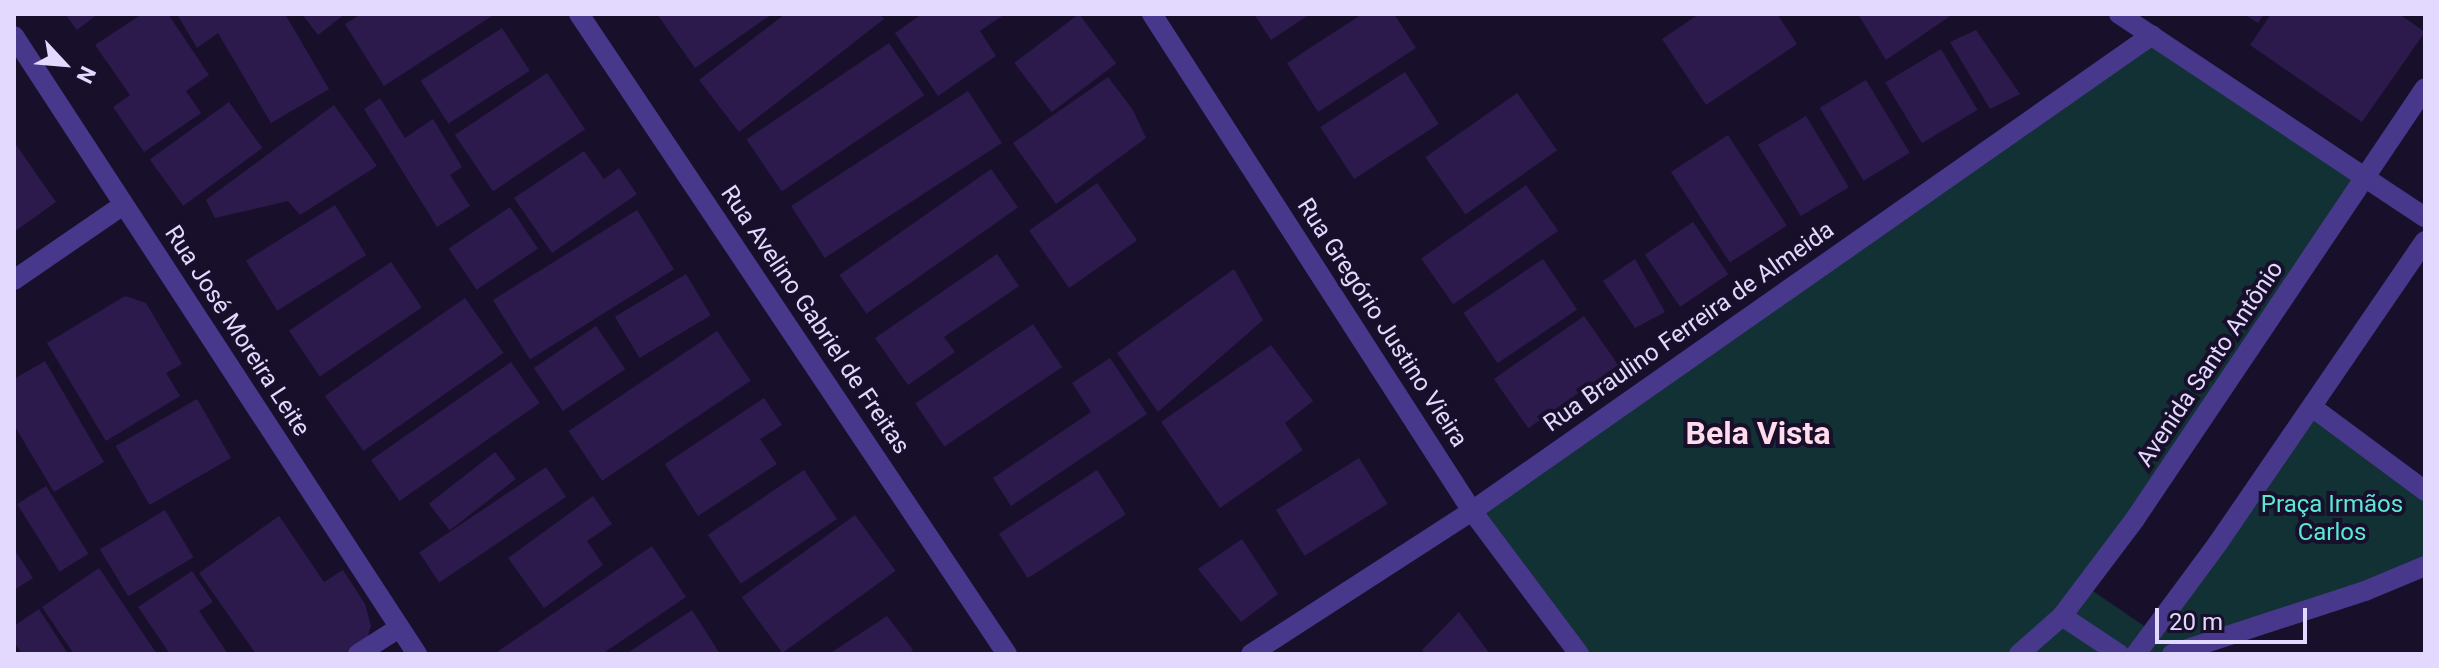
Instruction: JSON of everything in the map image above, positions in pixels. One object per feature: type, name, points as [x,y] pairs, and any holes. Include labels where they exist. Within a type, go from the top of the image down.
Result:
[{"type":"street","name":"Rua Avelino Gabriel de Freitas","points":[[579,14],[1007,654]]},
{"type":"street","name":"Rua Gregório Justino Vieira","points":[[1152,14],[1472,511],[1579,654]]},
{"type":"street","points":[[2119,14],[2425,217]]},
{"type":"street","name":"Rua Braulino Ferreira de Almeida","points":[[1251,654],[1472,511],[2152,35]]},
{"type":"street","name":"Rua José Moreira Leite","points":[[14,36],[417,654]]},
{"type":"street","name":"Avenida Santo Antônio","points":[[2019,654],[2062,616],[2143,507],[2367,179],[2425,88]]},
{"type":"street","points":[[14,280],[123,205]]},
{"type":"street","points":[[2136,654],[2312,407],[2425,241]]},
{"type":"street","points":[[2312,407],[2425,491]]},
{"type":"street","points":[[2172,654],[2365,591],[2425,566]]},
{"type":"street","points":[[2062,616],[2119,654]]},
{"type":"street","points":[[358,654],[399,628]]},
{"type":"green space","name":"Praça Irmãos Carlos","points":[[2152,35],[2367,179],[2087,587],[2153,632],[2312,407],[2425,491],[2425,564],[2185,654],[1579,654],[1472,511]]},
{"type":"building","points":[[65,14],[98,14],[77,30]]},
{"type":"building","points":[[142,14],[168,14],[209,75],[186,91],[201,113],[144,152],[113,107],[130,95],[95,45]]},
{"type":"building","points":[[177,14],[285,14],[329,89],[271,123],[218,33],[197,48]]},
{"type":"building","points":[[302,14],[345,14],[318,35]]},
{"type":"building","points":[[361,14],[495,14],[384,86],[345,24]]},
{"type":"building","points":[[657,14],[772,14],[695,68]]},
{"type":"building","points":[[785,14],[880,14],[884,19],[739,132],[699,80]]},
{"type":"building","points":[[922,14],[1005,14],[980,31],[996,56],[938,96],[895,33]]},
{"type":"building","points":[[1079,14],[1116,64],[1052,112],[1014,63]]},
{"type":"building","points":[[1254,14],[1310,14],[1271,40]]},
{"type":"building","points":[[1362,14],[1394,14],[1416,48],[1318,112],[1287,63]]},
{"type":"building","points":[[1699,14],[1777,14],[1797,44],[1706,105],[1662,39]]},
{"type":"building","points":[[1858,14],[1948,14],[1950,16],[1886,60]]},
{"type":"building","points":[[2244,14],[2264,14],[2258,23]]},
{"type":"building","points":[[2271,14],[2399,14],[2425,32],[2362,122],[2250,45]]},
{"type":"building","points":[[502,28],[530,71],[448,124],[421,81]]},
{"type":"building","points":[[1976,30],[2020,94],[1990,109],[1950,42]]},
{"type":"building","points":[[889,43],[924,95],[782,191],[746,139]]},
{"type":"building","points":[[1941,49],[1978,110],[1922,143],[1885,82]]},
{"type":"building","points":[[1405,72],[1439,124],[1354,179],[1320,127]]},
{"type":"building","points":[[547,73],[585,129],[493,191],[455,135]]},
{"type":"building","points":[[1108,77],[1133,110],[1146,138],[1056,204],[1013,143]]},
{"type":"building","points":[[1866,80],[1910,153],[1863,181],[1820,108]]},
{"type":"building","points":[[968,91],[1002,143],[825,258],[791,206]]},
{"type":"building","points":[[1517,93],[1557,150],[1465,215],[1425,157]]},
{"type":"building","points":[[380,98],[405,138],[433,119],[462,167],[450,175],[470,206],[437,227],[364,109]]},
{"type":"building","points":[[229,102],[263,148],[183,206],[150,160]]},
{"type":"building","points":[[334,105],[377,166],[300,215],[288,201],[215,218],[206,200]]},
{"type":"building","points":[[1806,116],[1849,187],[1801,216],[1758,145]]},
{"type":"building","points":[[1728,135],[1787,226],[1730,263],[1671,172]]},
{"type":"building","points":[[14,142],[56,202],[14,232]]},
{"type":"building","points":[[584,151],[604,179],[619,168],[637,194],[552,253],[514,198]]},
{"type":"building","points":[[991,169],[1018,208],[866,314],[839,275]]},
{"type":"building","points":[[1097,183],[1137,240],[1069,288],[1029,231]]},
{"type":"building","points":[[1526,185],[1558,231],[1453,304],[1421,258]]},
{"type":"building","points":[[335,205],[366,255],[277,311],[246,261]]},
{"type":"building","points":[[510,207],[538,248],[477,290],[449,248]]},
{"type":"building","points":[[637,210],[674,269],[530,359],[493,300]]},
{"type":"building","points":[[1693,222],[1728,274],[1680,307],[1645,254]]},
{"type":"building","points":[[997,254],[1019,286],[944,337],[955,352],[908,385],[875,338]]},
{"type":"building","points":[[1543,259],[1577,310],[1498,363],[1463,313]]},
{"type":"building","points":[[1635,259],[1665,312],[1635,328],[1603,281]]},
{"type":"building","points":[[391,262],[422,308],[320,376],[289,331]]},
{"type":"building","points":[[1234,269],[1263,320],[1158,412],[1117,353]]},
{"type":"building","points":[[686,274],[711,315],[640,358],[615,317]]},
{"type":"building","points":[[125,296],[146,303],[182,364],[166,373],[180,396],[106,441],[47,343]]},
{"type":"building","points":[[465,298],[503,353],[363,451],[325,396]]},
{"type":"building","points":[[1584,316],[1618,365],[1528,428],[1494,379]]},
{"type":"building","points":[[1033,324],[1062,367],[944,447],[915,403]]},
{"type":"building","points":[[596,326],[625,369],[563,411],[534,368]]},
{"type":"building","points":[[717,331],[751,381],[602,481],[569,431]]},
{"type":"building","points":[[1271,345],[1313,401],[1285,423],[1303,450],[1220,508],[1161,422]]},
{"type":"building","points":[[1110,358],[1147,414],[1011,506],[993,478],[1091,412],[1072,383]]},
{"type":"building","points":[[45,361],[104,462],[54,492],[14,425],[14,379]]},
{"type":"building","points":[[511,362],[540,403],[400,501],[371,460]]},
{"type":"building","points":[[764,398],[782,425],[760,439],[777,464],[698,516],[665,464]]},
{"type":"building","points":[[197,399],[231,458],[150,505],[116,446]]},
{"type":"building","points":[[495,452],[516,479],[450,531],[429,504]]},
{"type":"building","points":[[1359,458],[1388,504],[1305,556],[1276,510]]},
{"type":"building","points":[[546,467],[566,497],[439,582],[419,553]]},
{"type":"building","points":[[804,470],[837,519],[741,584],[708,535]]},
{"type":"building","points":[[1097,470],[1126,514],[1028,578],[999,534]]},
{"type":"building","points":[[46,486],[88,554],[60,572],[17,504]]},
{"type":"building","points":[[593,496],[612,524],[587,541],[603,565],[544,608],[508,558]]},
{"type":"building","points":[[165,510],[193,557],[128,596],[100,549]]},
{"type":"building","points":[[855,515],[896,571],[782,653],[742,597]]},
{"type":"building","points":[[279,516],[324,582],[343,570],[365,604],[371,626],[366,642],[354,654],[256,654],[199,573]]},
{"type":"building","points":[[1242,539],[1278,594],[1241,622],[1198,569]]},
{"type":"building","points":[[652,546],[686,597],[602,654],[494,654]]},
{"type":"building","points":[[14,549],[33,578],[14,590]]},
{"type":"building","points":[[99,568],[157,654],[74,654],[42,607]]},
{"type":"building","points":[[192,571],[213,602],[199,611],[228,654],[170,654],[138,607]]},
{"type":"building","points":[[39,609],[68,654],[22,654],[14,642],[14,626]]},
{"type":"building","points":[[692,610],[720,654],[626,654]]},
{"type":"building","points":[[1459,612],[1490,654],[1425,654],[1422,650]]},
{"type":"building","points":[[887,616],[913,650],[908,654],[829,654]]},
{"type":"district","name":"Bela Vista","points":[[1758,433]]}]
